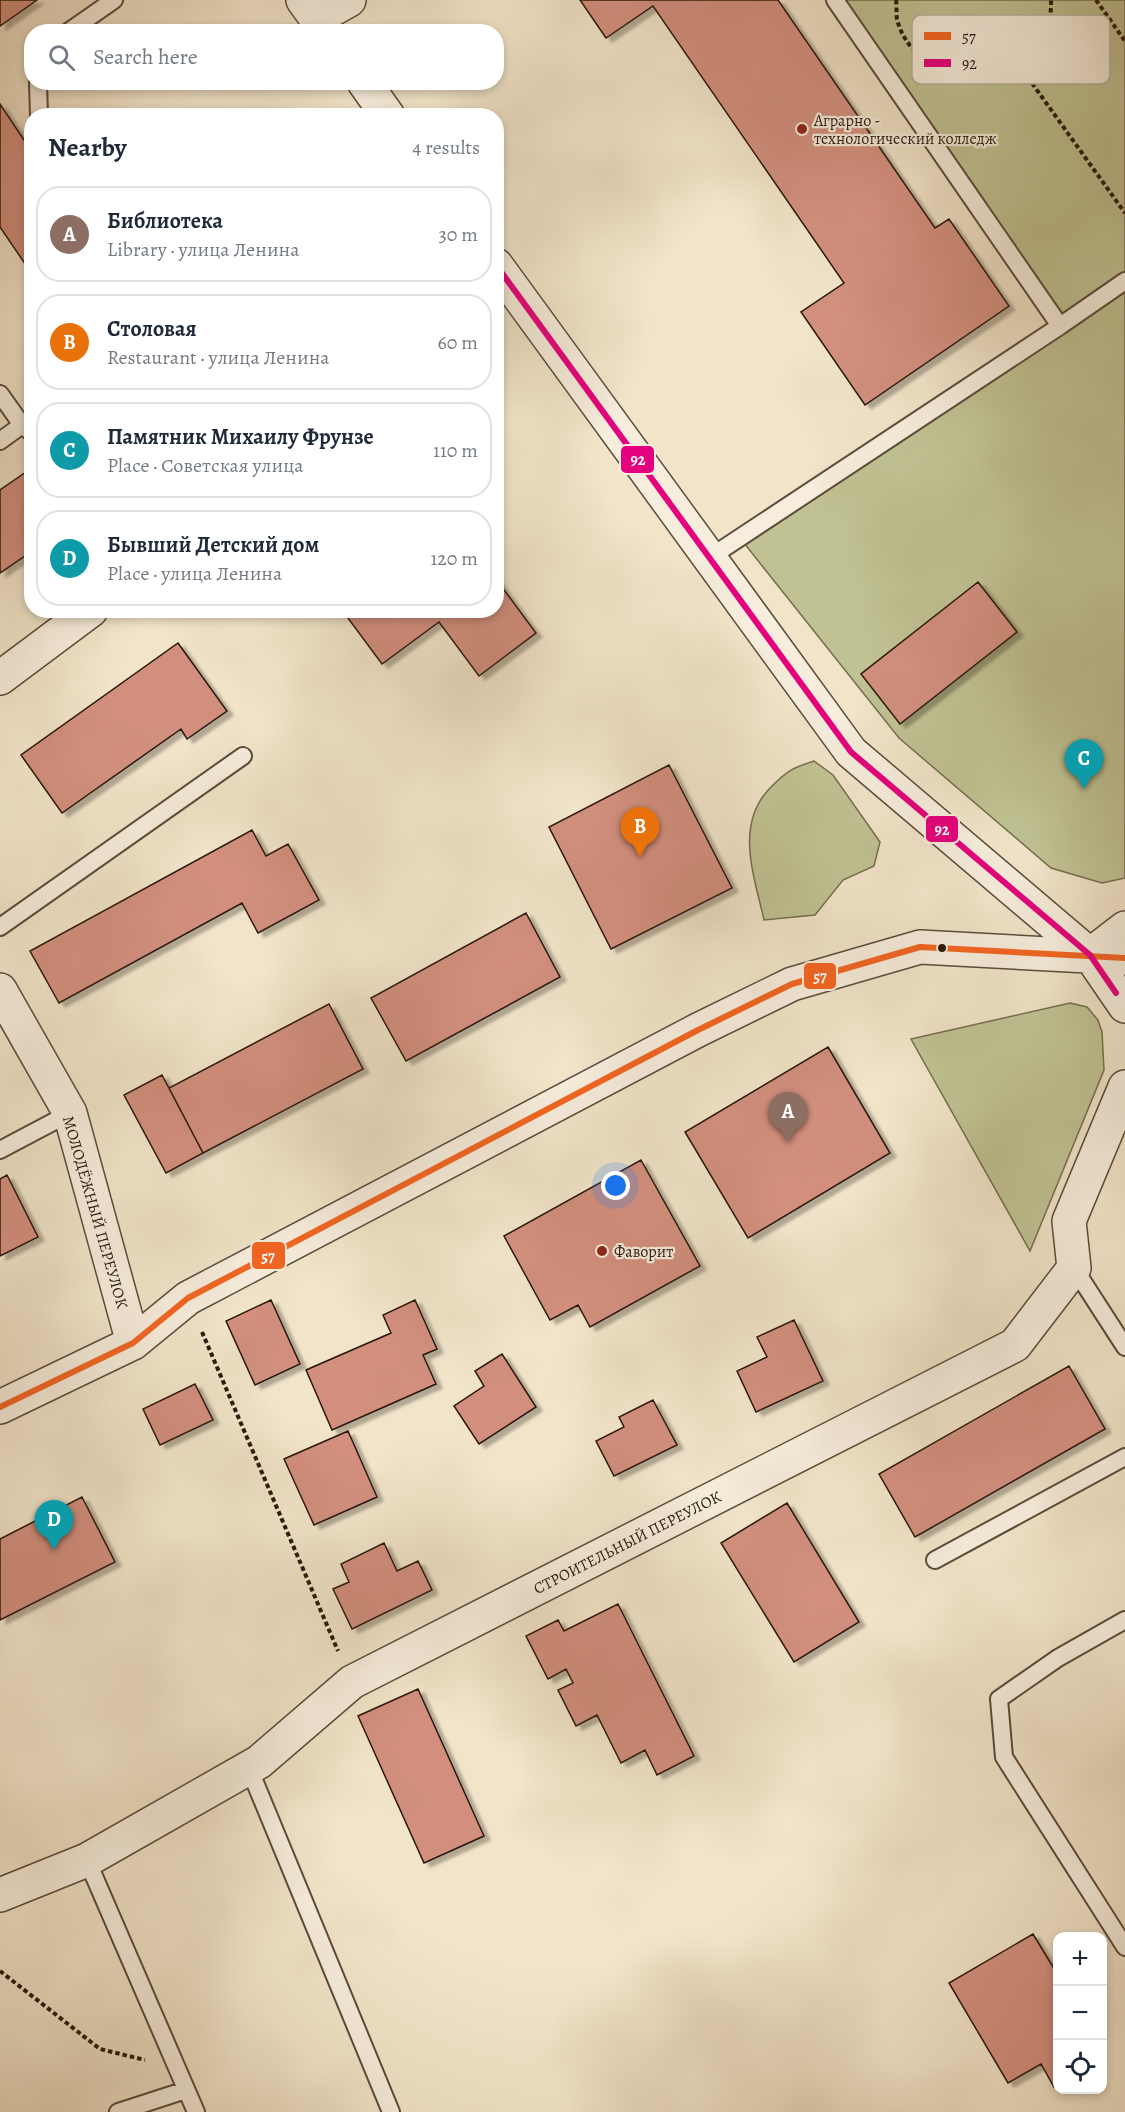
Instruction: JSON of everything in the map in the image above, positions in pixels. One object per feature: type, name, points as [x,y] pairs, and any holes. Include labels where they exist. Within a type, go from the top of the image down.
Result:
[{"type":"street","points":[[315,17],[349,0]]},
{"type":"street","points":[[370,90],[382,108]]},
{"type":"street","points":[[508,305],[709,558],[851,752],[1090,955],[1125,1006]]},
{"type":"street","points":[[0,678],[80,618]]},
{"type":"street","points":[[1090,955],[1125,928]]},
{"type":"street","points":[[0,1407],[133,1343],[188,1298],[698,1030],[792,984],[920,947],[1125,958]]},
{"type":"street","name":"МОЛОДЁЖНЫЙ ПЕРЕУЛОК","points":[[0,990],[70,1113],[133,1343]]},
{"type":"street","points":[[1074,1268],[1069,1221],[1125,1087]]},
{"type":"street","name":"СТРОИТЕЛЬНЫЙ ПЕРЕУЛОК","points":[[0,1895],[87,1860],[259,1762],[352,1682],[1015,1345],[1074,1268]]},
{"type":"lane","points":[[80,24],[114,0]]},
{"type":"lane","points":[[835,0],[1060,326]]},
{"type":"lane","points":[[38,90],[39,108]]},
{"type":"lane","points":[[709,558],[1060,326],[1125,280]]},
{"type":"lane","points":[[0,394],[24,425]]},
{"type":"lane","points":[[0,441],[24,430]]},
{"type":"lane","points":[[0,927],[243,756]]},
{"type":"lane","points":[[0,1149],[70,1113]]},
{"type":"lane","points":[[1074,1268],[1125,1347]]},
{"type":"lane","points":[[935,1560],[1125,1457]]},
{"type":"lane","points":[[1125,1620],[1058,1658],[999,1699],[1004,1756],[1125,1947]]},
{"type":"lane","points":[[249,1768],[391,2112]]},
{"type":"lane","points":[[87,1860],[196,2112]]},
{"type":"lane","points":[[118,2112],[186,2090]]},
{"type":"path","points":[[896,0],[897,19],[912,49]]},
{"type":"path","points":[[1051,0],[1051,15]]},
{"type":"path","points":[[1096,0],[1107,15]]},
{"type":"path","points":[[1110,20],[1125,41]]},
{"type":"path","points":[[1032,84],[1125,213]]},
{"type":"path","points":[[188,1298],[352,1682]]},
{"type":"path","points":[[0,1971],[100,2049],[176,2067]]},
{"type":"green space","points":[[835,0],[1125,0],[1125,878],[1102,883],[1051,868],[899,738],[740,538],[1060,326]]},
{"type":"green space","points":[[814,761],[833,775],[880,842],[874,866],[843,880],[815,915],[764,920],[750,850],[753,817],[760,801],[771,787],[790,771]]},
{"type":"green space","points":[[1070,1003],[1087,1007],[1098,1020],[1102,1032],[1104,1070],[1030,1251],[911,1039]]},
{"type":"building","points":[[0,0],[37,0],[0,26]]},
{"type":"building","name":"Аграрно - технологический колледж","points":[[580,0],[778,0],[935,228],[949,219],[1009,306],[865,405],[801,312],[844,283],[653,6],[606,38]]},
{"type":"building","points":[[0,104],[24,140],[24,262],[0,227]]},
{"type":"building","points":[[24,474],[24,556],[0,573],[0,490]]},
{"type":"building","points":[[978,582],[1017,632],[900,724],[861,674]]},
{"type":"building","points":[[504,590],[536,633],[479,676],[439,622],[382,664],[348,618],[504,618]]},
{"type":"building","points":[[178,643],[227,711],[187,739],[181,729],[62,813],[21,755]]},
{"type":"building","points":[[669,765],[732,888],[611,949],[549,827]]},
{"type":"building","points":[[252,830],[266,856],[288,844],[319,900],[258,933],[242,903],[59,1003],[30,951]]},
{"type":"building","points":[[526,913],[560,977],[406,1061],[371,998]]},
{"type":"building","points":[[329,1004],[363,1069],[203,1153],[169,1088]]},
{"type":"building","points":[[828,1047],[890,1153],[748,1238],[685,1132]]},
{"type":"building","points":[[162,1075],[203,1153],[166,1173],[124,1095]]},
{"type":"building","name":"Фаворит","points":[[641,1160],[700,1266],[590,1327],[578,1305],[550,1320],[504,1236]]},
{"type":"building","points":[[7,1175],[38,1237],[0,1256],[0,1179]]},
{"type":"building","points":[[271,1300],[300,1364],[255,1385],[226,1321]]},
{"type":"building","points":[[415,1300],[437,1349],[423,1355],[436,1384],[332,1430],[306,1370],[391,1333],[383,1315]]},
{"type":"building","points":[[794,1320],[823,1381],[756,1412],[737,1371],[767,1357],[757,1337]]},
{"type":"building","points":[[502,1354],[536,1407],[479,1444],[454,1406],[484,1386],[475,1371]]},
{"type":"building","points":[[1069,1366],[1105,1429],[915,1537],[879,1474]]},
{"type":"building","points":[[195,1384],[213,1420],[160,1445],[143,1409]]},
{"type":"building","points":[[653,1400],[677,1445],[614,1476],[596,1441],[624,1427],[619,1417]]},
{"type":"building","points":[[348,1431],[377,1497],[314,1525],[284,1459]]},
{"type":"building","points":[[82,1497],[115,1562],[0,1620],[0,1539]]},
{"type":"building","points":[[787,1503],[859,1622],[794,1662],[721,1543]]},
{"type":"building","points":[[384,1543],[397,1571],[418,1561],[432,1590],[352,1629],[333,1589],[349,1582],[341,1564]]},
{"type":"building","points":[[618,1604],[694,1756],[657,1775],[645,1750],[621,1763],[597,1715],[576,1726],[558,1690],[573,1683],[566,1669],[548,1679],[526,1636],[558,1620],[564,1631]]},
{"type":"building","points":[[418,1689],[484,1836],[424,1863],[358,1716]]},
{"type":"building","points":[[1033,1934],[1053,1967],[1053,2085],[1041,2064],[1008,2083],[949,1983]]},
{"type":"transit line","name":"92","points":[[504,276],[851,752],[1090,955],[1116,993]]},
{"type":"transit line","name":"57","points":[[0,1407],[133,1343],[188,1298],[698,1030],[792,984],[920,947],[1125,958]]},
{"type":"place","name":"Аграрно - технологический колледж","points":[[802,129]]},
{"type":"place","name":"Памятник Михаилу Фрунзе","points":[[1084,789]]},
{"type":"place","name":"Столовая","points":[[640,857]]},
{"type":"place","name":"Библиотека","points":[[788,1142]]},
{"type":"place","name":"Фаворит","points":[[602,1251]]},
{"type":"place","name":"Бывший Детский дом","points":[[54,1550]]}]
